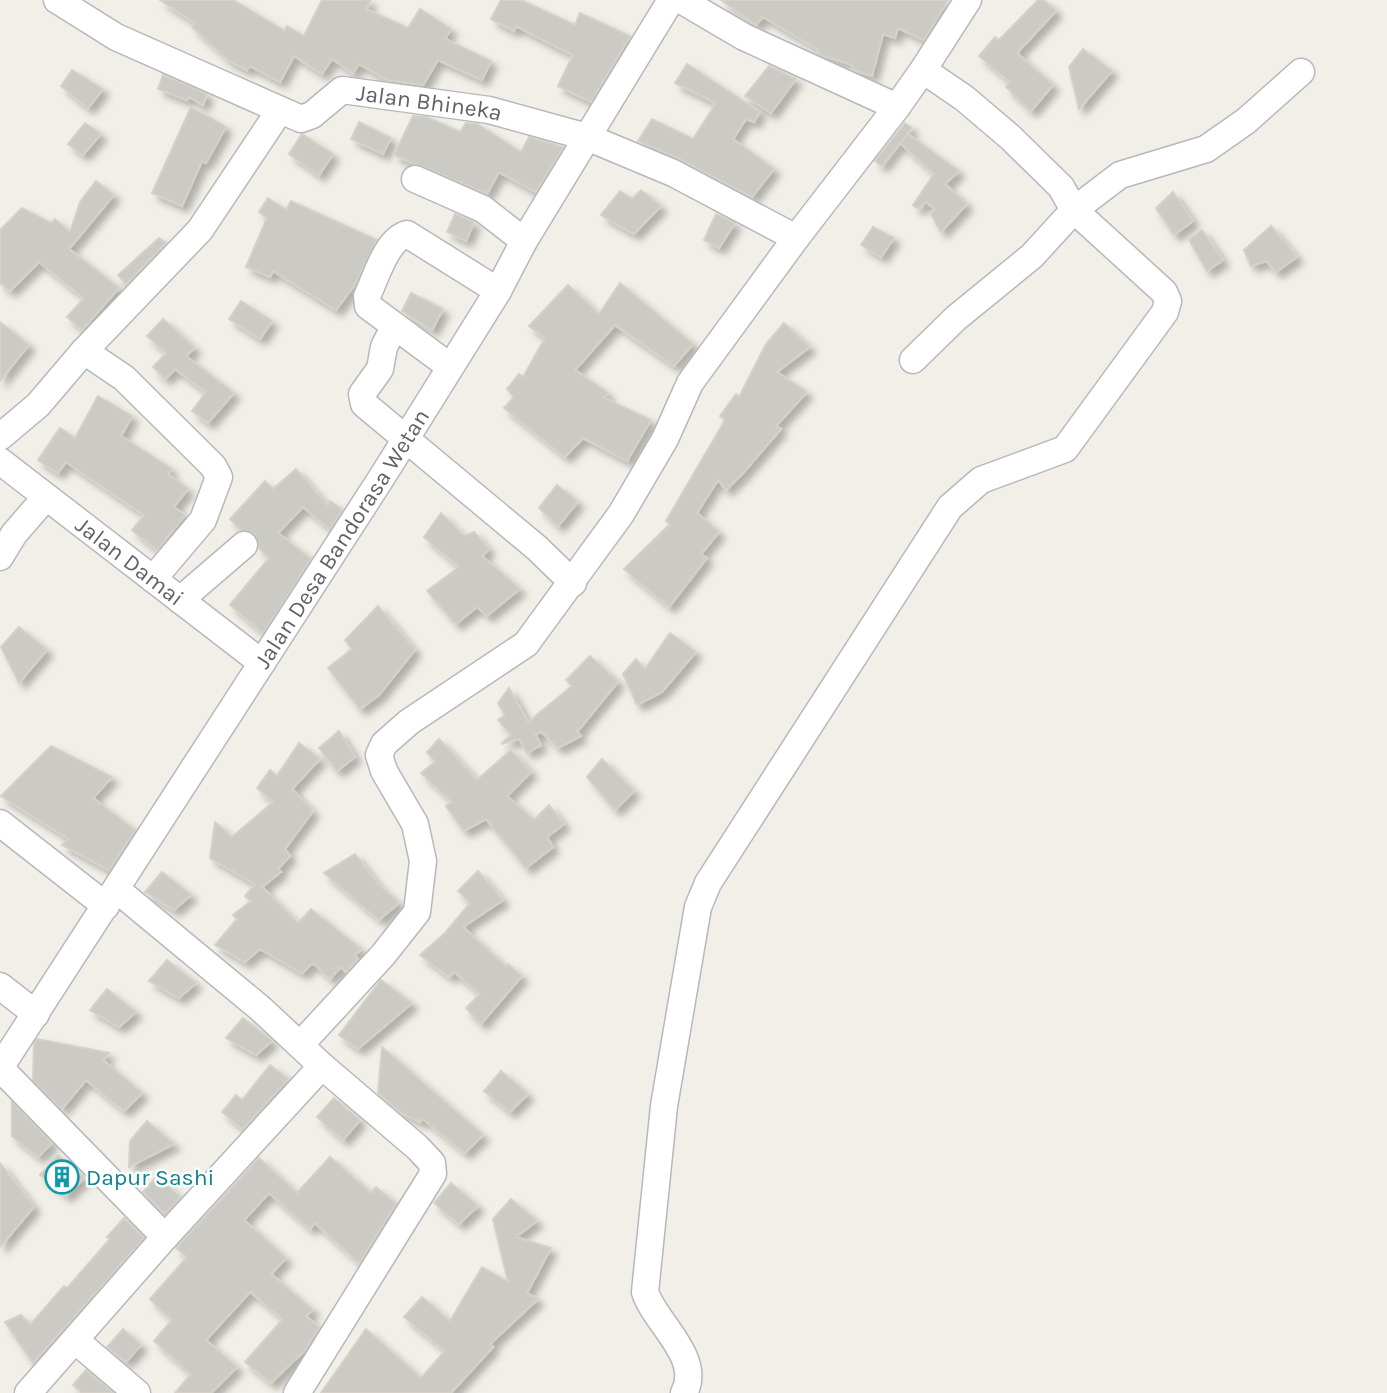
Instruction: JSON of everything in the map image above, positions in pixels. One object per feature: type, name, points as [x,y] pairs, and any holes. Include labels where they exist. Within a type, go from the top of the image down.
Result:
[{"type":"street","points":[[0,437],[38,405],[84,351],[200,230],[280,110],[197,70],[116,37],[57,0]]},
{"type":"street","name":"Jalan Desa Bandorasa Wetan","points":[[0,1068],[498,291],[524,241],[671,0]]},
{"type":"street","points":[[681,0],[744,37],[897,107]]},
{"type":"street","points":[[300,1045],[383,955],[416,912],[424,861],[415,824],[384,771],[379,755],[384,744],[409,722],[526,644],[621,514],[665,439],[690,383],[897,107],[968,0]]},
{"type":"street","points":[[684,1393],[688,1385],[683,1352],[651,1310],[645,1292],[664,1106],[698,907],[708,883],[950,508],[981,480],[1065,449],[1165,312],[1168,302],[1164,292],[1074,210],[1061,187],[1010,137],[964,98],[923,70]]},
{"type":"street","points":[[913,360],[956,318],[1032,256],[1074,210],[1120,174],[1206,149],[1246,121],[1301,72]]},
{"type":"street","name":"Jalan Bhineka","points":[[280,110],[301,119],[332,95],[342,90],[350,90],[489,110],[587,137]]},
{"type":"street","points":[[587,137],[685,179],[796,239]]},
{"type":"street","points":[[415,179],[482,209],[524,241]]},
{"type":"street","points":[[449,366],[368,306],[367,296],[398,237],[407,234],[498,291]]},
{"type":"street","points":[[394,327],[383,347],[380,369],[362,394],[364,404],[537,548],[573,583]]},
{"type":"street","points":[[84,351],[124,377],[213,466],[219,477],[204,520],[153,579]]},
{"type":"street","name":"Jalan Damai","points":[[0,461],[261,663]]},
{"type":"street","points":[[0,557],[14,534],[46,497]]},
{"type":"street","points":[[180,600],[244,545]]},
{"type":"street","points":[[0,823],[111,897],[300,1045],[432,1163],[433,1174],[297,1393]]},
{"type":"street","points":[[0,986],[36,1014]]},
{"type":"street","points":[[28,1393],[322,1066]]},
{"type":"street","points":[[0,1068],[166,1237]]},
{"type":"street","points":[[75,1340],[137,1393]]},
{"type":"building","points":[[160,0],[233,0],[285,31],[287,26],[304,36],[322,0],[371,0],[366,9],[408,28],[420,9],[451,29],[445,39],[491,61],[482,80],[438,60],[423,85],[388,80],[359,64],[353,73],[332,59],[322,74],[294,56],[280,82],[250,66],[247,70],[229,61],[192,27],[195,23]]},
{"type":"building","points":[[501,0],[521,0],[575,25],[580,13],[630,36],[591,102],[558,86],[573,55],[516,26],[514,31],[491,19]]},
{"type":"building","points":[[721,0],[948,0],[924,40],[898,28],[895,38],[883,34],[872,76],[852,69],[853,65],[818,54],[819,50],[763,17],[756,25]]},
{"type":"building","points":[[1038,0],[1044,0],[1056,11],[1017,53],[1053,85],[1031,111],[1006,87],[1010,82],[979,56],[995,37],[999,40]]},
{"type":"building","points":[[1083,49],[1112,71],[1079,109],[1069,67]]},
{"type":"building","points":[[687,64],[760,112],[754,122],[746,119],[733,139],[774,169],[752,197],[680,159],[638,141],[652,119],[693,139],[716,103],[675,83]]},
{"type":"building","points":[[769,66],[796,79],[771,113],[745,96]]},
{"type":"building","points":[[72,70],[103,89],[88,108],[61,86]]},
{"type":"building","points":[[163,75],[207,94],[203,105],[189,97],[187,100],[158,89]]},
{"type":"building","points":[[191,107],[226,127],[206,163],[202,161],[182,206],[152,193]]},
{"type":"building","points":[[413,116],[427,117],[460,132],[466,123],[477,124],[521,152],[529,137],[563,147],[536,192],[499,172],[487,194],[394,155]]},
{"type":"building","points":[[359,122],[391,138],[383,154],[351,139]]},
{"type":"building","points":[[85,123],[101,134],[83,155],[68,144]]},
{"type":"building","points":[[905,123],[912,128],[882,166],[875,161]]},
{"type":"building","points":[[302,134],[333,154],[319,175],[289,154]]},
{"type":"building","points":[[908,134],[959,171],[945,184],[967,204],[941,232],[931,214],[935,209],[926,202],[918,209],[913,205],[934,174],[900,143]]},
{"type":"building","points":[[96,181],[114,195],[69,249],[119,288],[82,330],[67,317],[84,298],[39,262],[10,291],[0,283],[0,230],[22,208],[51,223],[55,219],[70,232],[80,202]]},
{"type":"building","points":[[641,190],[661,206],[634,234],[601,215],[620,191],[632,199]]},
{"type":"building","points":[[1173,192],[1193,221],[1174,235],[1156,208]]},
{"type":"building","points":[[268,198],[286,210],[291,201],[377,240],[354,286],[336,310],[273,271],[270,277],[246,267],[267,218],[259,212]]},
{"type":"building","points":[[455,214],[474,222],[466,241],[447,232]]},
{"type":"building","points":[[716,214],[735,223],[719,248],[704,240]]},
{"type":"building","points":[[1271,226],[1297,257],[1276,272],[1266,261],[1251,266],[1244,250]]},
{"type":"building","points":[[873,227],[894,238],[881,257],[861,245]]},
{"type":"building","points":[[1202,230],[1223,260],[1207,271],[1189,240]]},
{"type":"building","points":[[159,238],[166,243],[126,284],[118,275]]},
{"type":"building","points":[[620,283],[693,344],[674,366],[615,325],[575,370],[608,393],[604,398],[651,420],[627,461],[583,438],[565,457],[504,408],[514,397],[507,389],[519,374],[523,377],[545,338],[529,326],[568,285],[599,314]]},
{"type":"building","points":[[411,293],[443,309],[432,330],[402,311]]},
{"type":"building","points":[[241,301],[272,321],[260,339],[229,319]]},
{"type":"building","points":[[163,319],[195,348],[186,356],[234,393],[208,423],[192,411],[206,392],[175,369],[165,379],[153,367],[166,353],[147,336]]},
{"type":"building","points":[[0,322],[29,345],[0,381]]},
{"type":"building","points":[[784,323],[810,347],[777,372],[807,392],[776,426],[781,429],[726,490],[718,480],[697,513],[719,532],[701,554],[707,558],[669,607],[624,569],[670,524],[666,521],[725,420],[720,416],[736,394],[739,397],[766,344]]},
{"type":"building","points":[[98,396],[132,416],[121,436],[172,469],[168,474],[188,489],[174,507],[185,515],[157,550],[132,530],[144,515],[66,462],[58,473],[38,460],[60,428],[75,438]]},
{"type":"building","points":[[296,469],[327,505],[330,501],[342,510],[330,529],[303,507],[278,533],[311,559],[263,633],[230,605],[269,558],[259,548],[255,534],[241,530],[230,519],[265,481],[273,489]]},
{"type":"building","points":[[557,485],[578,502],[558,526],[539,508]]},
{"type":"building","points":[[441,513],[464,536],[474,532],[489,549],[482,556],[520,589],[487,616],[477,607],[456,624],[427,591],[459,567],[424,537]]},
{"type":"building","points":[[378,606],[415,650],[379,695],[360,709],[328,668],[352,649],[345,640]]},
{"type":"building","points":[[19,627],[47,650],[19,683],[1,647]]},
{"type":"building","points":[[670,633],[696,652],[662,692],[637,705],[623,674],[636,659],[645,669]]},
{"type":"building","points":[[590,656],[618,682],[577,732],[581,736],[558,748],[542,732],[535,734],[541,745],[527,753],[519,739],[501,744],[511,735],[498,720],[505,715],[498,703],[509,688],[528,722],[572,686],[566,680]]},
{"type":"building","points":[[339,731],[355,757],[337,771],[319,748]]},
{"type":"building","points":[[439,739],[477,780],[511,750],[531,772],[507,796],[534,820],[549,805],[564,824],[547,837],[553,847],[526,868],[486,819],[464,831],[446,806],[452,802],[421,773],[435,762],[427,752]]},
{"type":"building","points":[[299,743],[320,759],[292,789],[313,811],[285,849],[290,856],[278,869],[281,872],[262,887],[298,923],[311,909],[361,949],[355,955],[358,959],[346,972],[341,967],[330,979],[313,963],[302,973],[260,949],[245,962],[215,945],[237,919],[233,915],[251,901],[245,896],[255,884],[210,858],[215,822],[232,837],[273,802],[257,788],[270,770],[277,776]]},
{"type":"building","points":[[51,746],[112,777],[93,798],[135,830],[109,870],[62,845],[69,839],[1,796]]},
{"type":"building","points":[[602,759],[634,791],[615,810],[587,777]]},
{"type":"building","points":[[355,854],[378,884],[399,903],[379,920],[324,873]]},
{"type":"building","points":[[478,871],[503,900],[463,927],[506,967],[508,964],[522,976],[481,1024],[466,1008],[480,994],[454,972],[449,977],[420,955],[445,933],[470,903],[458,891]]},
{"type":"building","points":[[162,872],[191,895],[174,910],[145,892]]},
{"type":"building","points":[[167,960],[196,983],[179,998],[149,981]]},
{"type":"building","points":[[381,980],[412,1003],[358,1049],[339,1035]]},
{"type":"building","points":[[107,989],[136,1012],[119,1027],[90,1010]]},
{"type":"building","points":[[243,1018],[272,1041],[256,1055],[226,1038]]},
{"type":"building","points":[[37,1039],[109,1053],[103,1060],[142,1093],[124,1111],[86,1080],[62,1109],[33,1080],[34,1044]]},
{"type":"building","points":[[382,1047],[483,1135],[465,1153],[423,1119],[420,1122],[400,1112],[378,1093]]},
{"type":"building","points":[[270,1065],[288,1079],[243,1129],[222,1112],[236,1095],[242,1100]]},
{"type":"building","points":[[501,1071],[528,1094],[510,1112],[484,1091]]},
{"type":"building","points":[[334,1098],[360,1120],[343,1140],[317,1117]]},
{"type":"building","points":[[12,1102],[52,1143],[38,1157],[12,1136]]},
{"type":"building","points":[[147,1121],[174,1144],[129,1167],[130,1141]]},
{"type":"building","name":"Dapur Sashi","points":[[58,1155],[84,1178],[66,1196],[40,1175]]},
{"type":"building","points":[[330,1157],[371,1193],[376,1187],[396,1204],[359,1263],[315,1223],[310,1229],[269,1193],[244,1220],[286,1258],[271,1274],[313,1310],[306,1316],[319,1327],[305,1350],[271,1383],[245,1362],[283,1319],[250,1292],[206,1340],[237,1367],[211,1393],[175,1393],[191,1374],[154,1341],[172,1320],[150,1299],[187,1257],[176,1248],[259,1158],[297,1193]]},
{"type":"building","points":[[0,1163],[34,1207],[0,1247]]},
{"type":"building","points":[[157,1176],[180,1197],[165,1214],[143,1192]]},
{"type":"building","points":[[451,1183],[478,1206],[459,1224],[434,1203]]},
{"type":"building","points":[[511,1199],[537,1221],[516,1237],[551,1248],[527,1293],[538,1299],[490,1344],[493,1347],[451,1393],[321,1393],[366,1329],[421,1378],[445,1351],[404,1317],[422,1297],[450,1321],[482,1267],[508,1282],[493,1219]]},
{"type":"building","points":[[124,1218],[144,1238],[33,1363],[5,1322],[21,1315],[30,1325],[64,1286],[67,1288],[110,1239],[107,1237]]},
{"type":"building","points":[[123,1329],[141,1345],[126,1362],[107,1347]]},
{"type":"building","points":[[86,1370],[113,1393],[82,1393],[73,1385]]},
{"type":"place","name":"Dapur Sashi","points":[[62,1177]]}]
